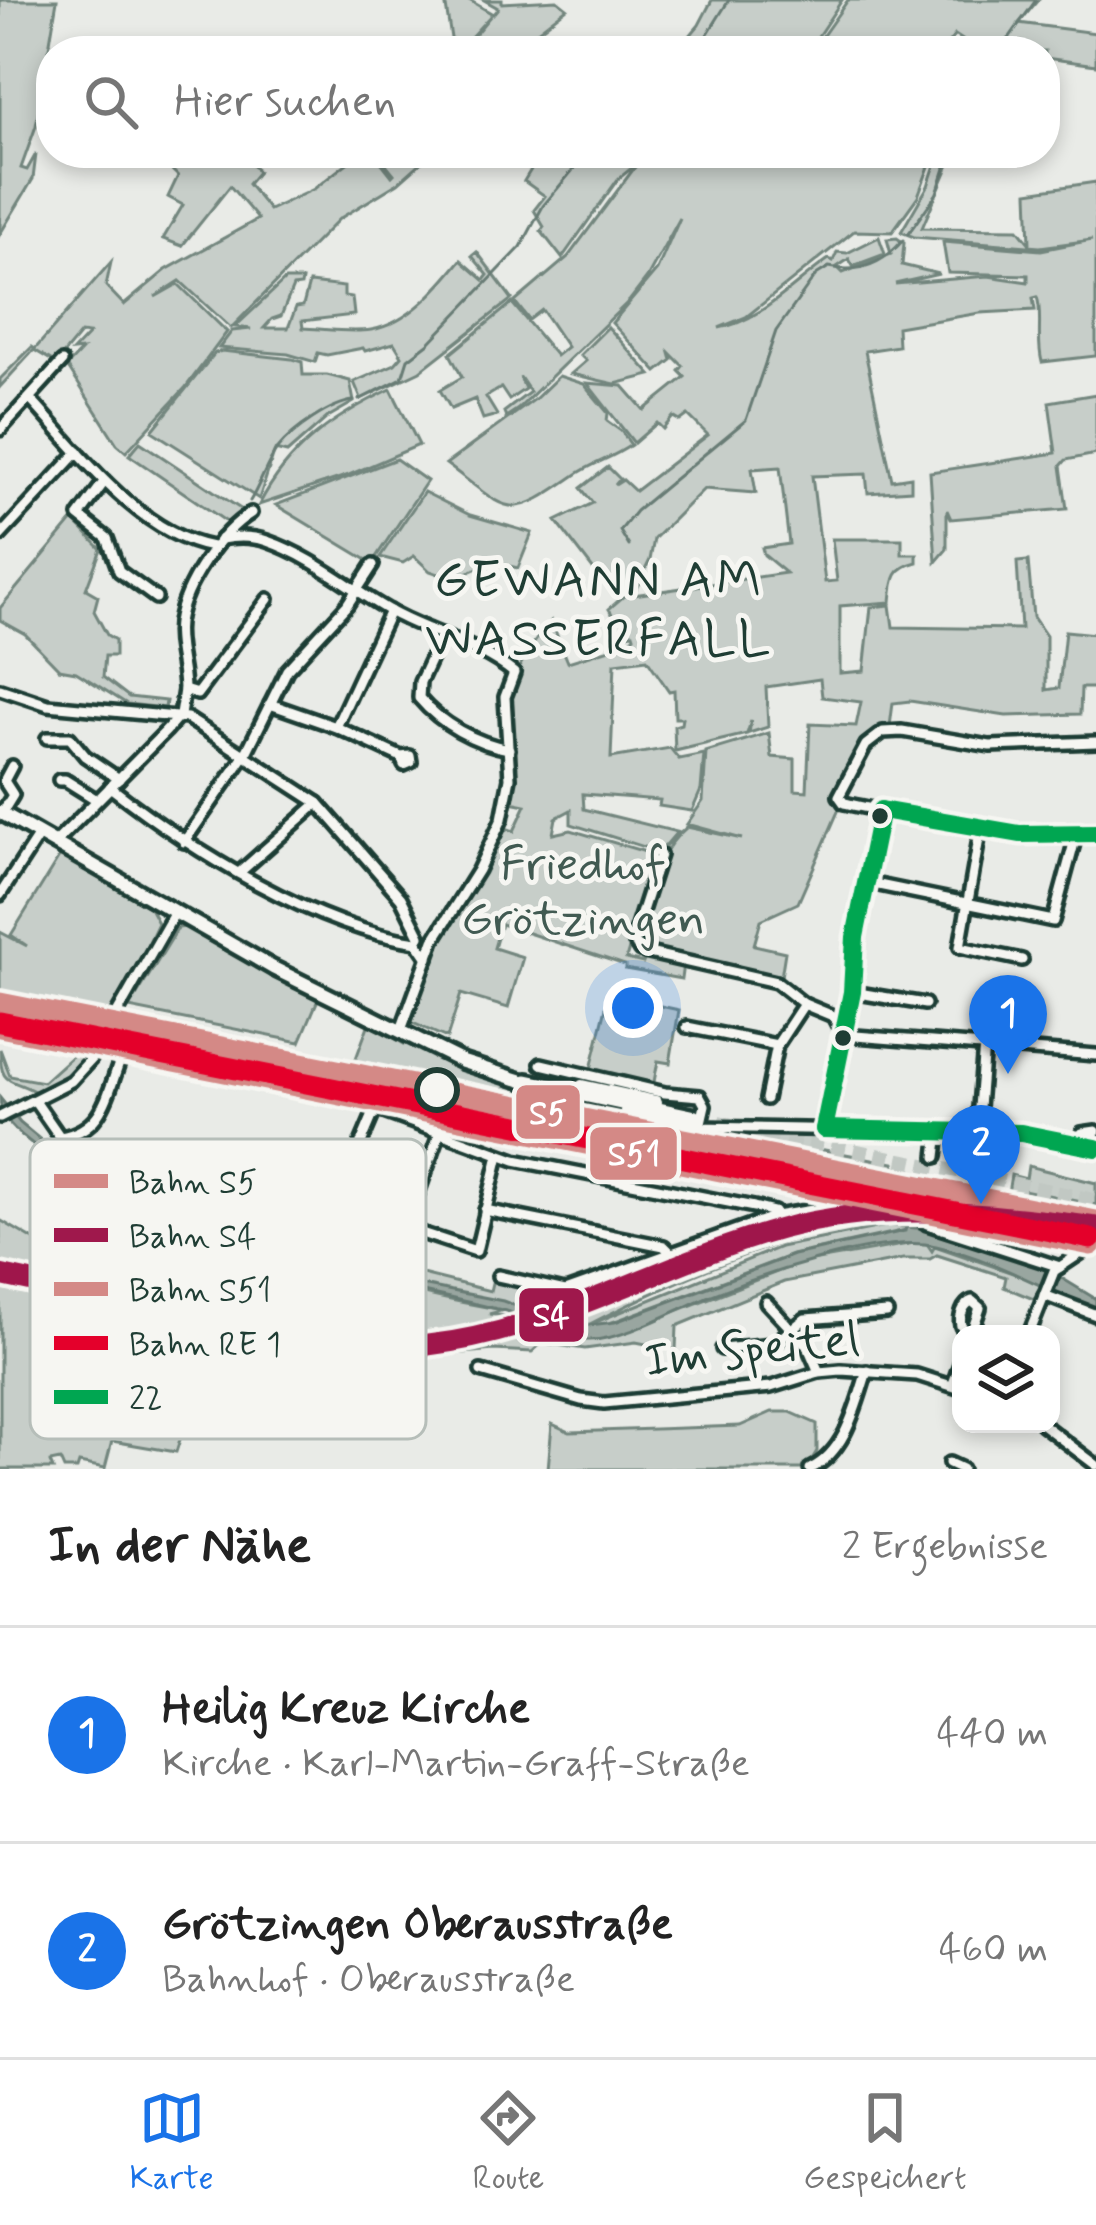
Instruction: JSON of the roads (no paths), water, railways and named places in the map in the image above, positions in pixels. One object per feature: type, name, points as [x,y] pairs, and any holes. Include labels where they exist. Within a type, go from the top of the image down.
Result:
[{"type":"highway","points":[[527,1082],[700,1119]]},
{"type":"main road","points":[[1,813],[273,968],[472,1066],[527,1082]]},
{"type":"street","points":[[0,430],[62,362]]},
{"type":"street","points":[[30,399],[104,482],[180,538],[216,543],[241,536],[287,549],[390,611],[486,653],[514,673],[505,698],[509,790],[499,830],[434,940],[401,1030]]},
{"type":"street","points":[[0,536],[78,452]]},
{"type":"street","points":[[104,482],[79,514],[107,538],[118,571],[157,598]]},
{"type":"street","points":[[54,844],[180,715],[184,690],[178,618],[216,543],[229,526],[247,516],[241,536]]},
{"type":"street","points":[[184,842],[244,754],[287,670],[374,565]]},
{"type":"street","points":[[184,690],[194,699],[268,599]]},
{"type":"street","points":[[336,728],[390,611]]},
{"type":"street","points":[[441,637],[420,682],[419,698],[453,728],[509,749]]},
{"type":"street","points":[[0,688],[48,706],[180,715],[244,754],[317,803],[401,898],[428,958]]},
{"type":"street","points":[[270,704],[401,758]]},
{"type":"street","points":[[1096,742],[990,746],[902,730],[883,732],[866,745],[840,800],[981,827],[1076,836],[1096,833]]},
{"type":"street","points":[[47,738],[70,738],[184,842],[240,872],[325,914],[434,940]]},
{"type":"street","points":[[1,813],[14,793],[4,782],[12,766]]},
{"type":"street","points":[[59,780],[98,800]]},
{"type":"street","points":[[240,872],[317,803]]},
{"type":"street","points":[[824,1130],[881,810]]},
{"type":"street","points":[[981,827],[960,947],[1022,960]]},
{"type":"street","points":[[0,895],[39,835]]},
{"type":"street","points":[[869,883],[1053,921],[1076,836]]},
{"type":"street","points":[[660,855],[634,932],[637,947],[645,953],[776,982],[804,1004],[833,1016],[843,1035]]},
{"type":"street","points":[[0,1118],[71,1081],[105,1037],[175,912]]},
{"type":"street","points":[[852,992],[925,1004]]},
{"type":"street","points":[[766,1099],[777,1045],[804,1004]]},
{"type":"street","points":[[687,1027],[777,1045]]},
{"type":"street","points":[[843,1035],[1096,1055]]},
{"type":"street","points":[[977,1132],[984,1045]]},
{"type":"street","points":[[29,1103],[60,1137],[81,1133],[93,1125],[123,1053],[130,1047],[327,1086]]},
{"type":"street","points":[[542,1064],[665,1093],[694,1094],[703,1100],[700,1119],[740,1127],[1035,1134],[1096,1148]]},
{"type":"street","points":[[340,1096],[499,1155],[754,1207],[776,1216]]},
{"type":"street","points":[[426,1172],[450,1104]]},
{"type":"street","points":[[362,1139],[375,1110]]},
{"type":"street","points":[[1077,1143],[1082,1132],[1096,1130]]},
{"type":"street","points":[[937,1156],[939,1131]]},
{"type":"street","points":[[426,1236],[476,1251],[499,1155]]},
{"type":"street","points":[[546,1298],[776,1216],[886,1198],[898,1201],[927,1224],[1057,1269]]},
{"type":"street","points":[[485,1210],[664,1246],[670,1252]]},
{"type":"street","points":[[1032,1325],[1057,1269],[1096,1243]]},
{"type":"street","points":[[498,1276],[565,1291]]},
{"type":"street","points":[[1045,1292],[1096,1316]]},
{"type":"street","points":[[766,1302],[808,1347],[819,1372]]},
{"type":"street","points":[[722,1349],[773,1344],[805,1319],[887,1313]]},
{"type":"street","name":"Im Speitel","points":[[481,1371],[604,1403],[771,1387],[819,1372],[867,1371],[952,1385]]},
{"type":"street","points":[[810,1469],[828,1458],[839,1441],[867,1371]]},
{"type":"street","points":[[1054,1433],[1096,1465]]},
{"type":"street","points":[[949,1463],[962,1469]]},
{"type":"waterway","points":[[706,36],[729,0]]},
{"type":"waterway","points":[[1011,36],[1036,0]]},
{"type":"waterway","points":[[359,400],[402,378],[408,359],[521,247],[543,206],[575,168]]},
{"type":"waterway","points":[[908,234],[937,193],[945,168]]},
{"type":"waterway","points":[[629,546],[620,531],[636,511],[746,420],[776,331],[816,275],[829,267],[870,265],[903,240]]},
{"type":"waterway","points":[[250,501],[285,441],[324,412],[354,401]]},
{"type":"tunnel","points":[[696,1118],[1096,1201]]},
{"type":"rail line","name":"S5","points":[[0,1003],[1096,1221]]},
{"type":"rail line","name":"S51","points":[[0,1027],[1091,1245]]},
{"type":"rail line","name":"S4","points":[[426,1345],[519,1326],[737,1243],[820,1220],[938,1212],[1096,1227]]},
{"type":"rail line","name":"S4","points":[[0,1275],[30,1281]]},
{"type":"place","name":"Heilig Kreuz Kirche","points":[[1008,1074]]},
{"type":"place","name":"Grötzingen Oberausstraße","points":[[981,1204]]},
{"type":"district","name":"GEWANN AM WASSERFALL","points":[[599,611]]},
{"type":"park label","name":"Friedhof Grötzingen","points":[[583,892]]}]
